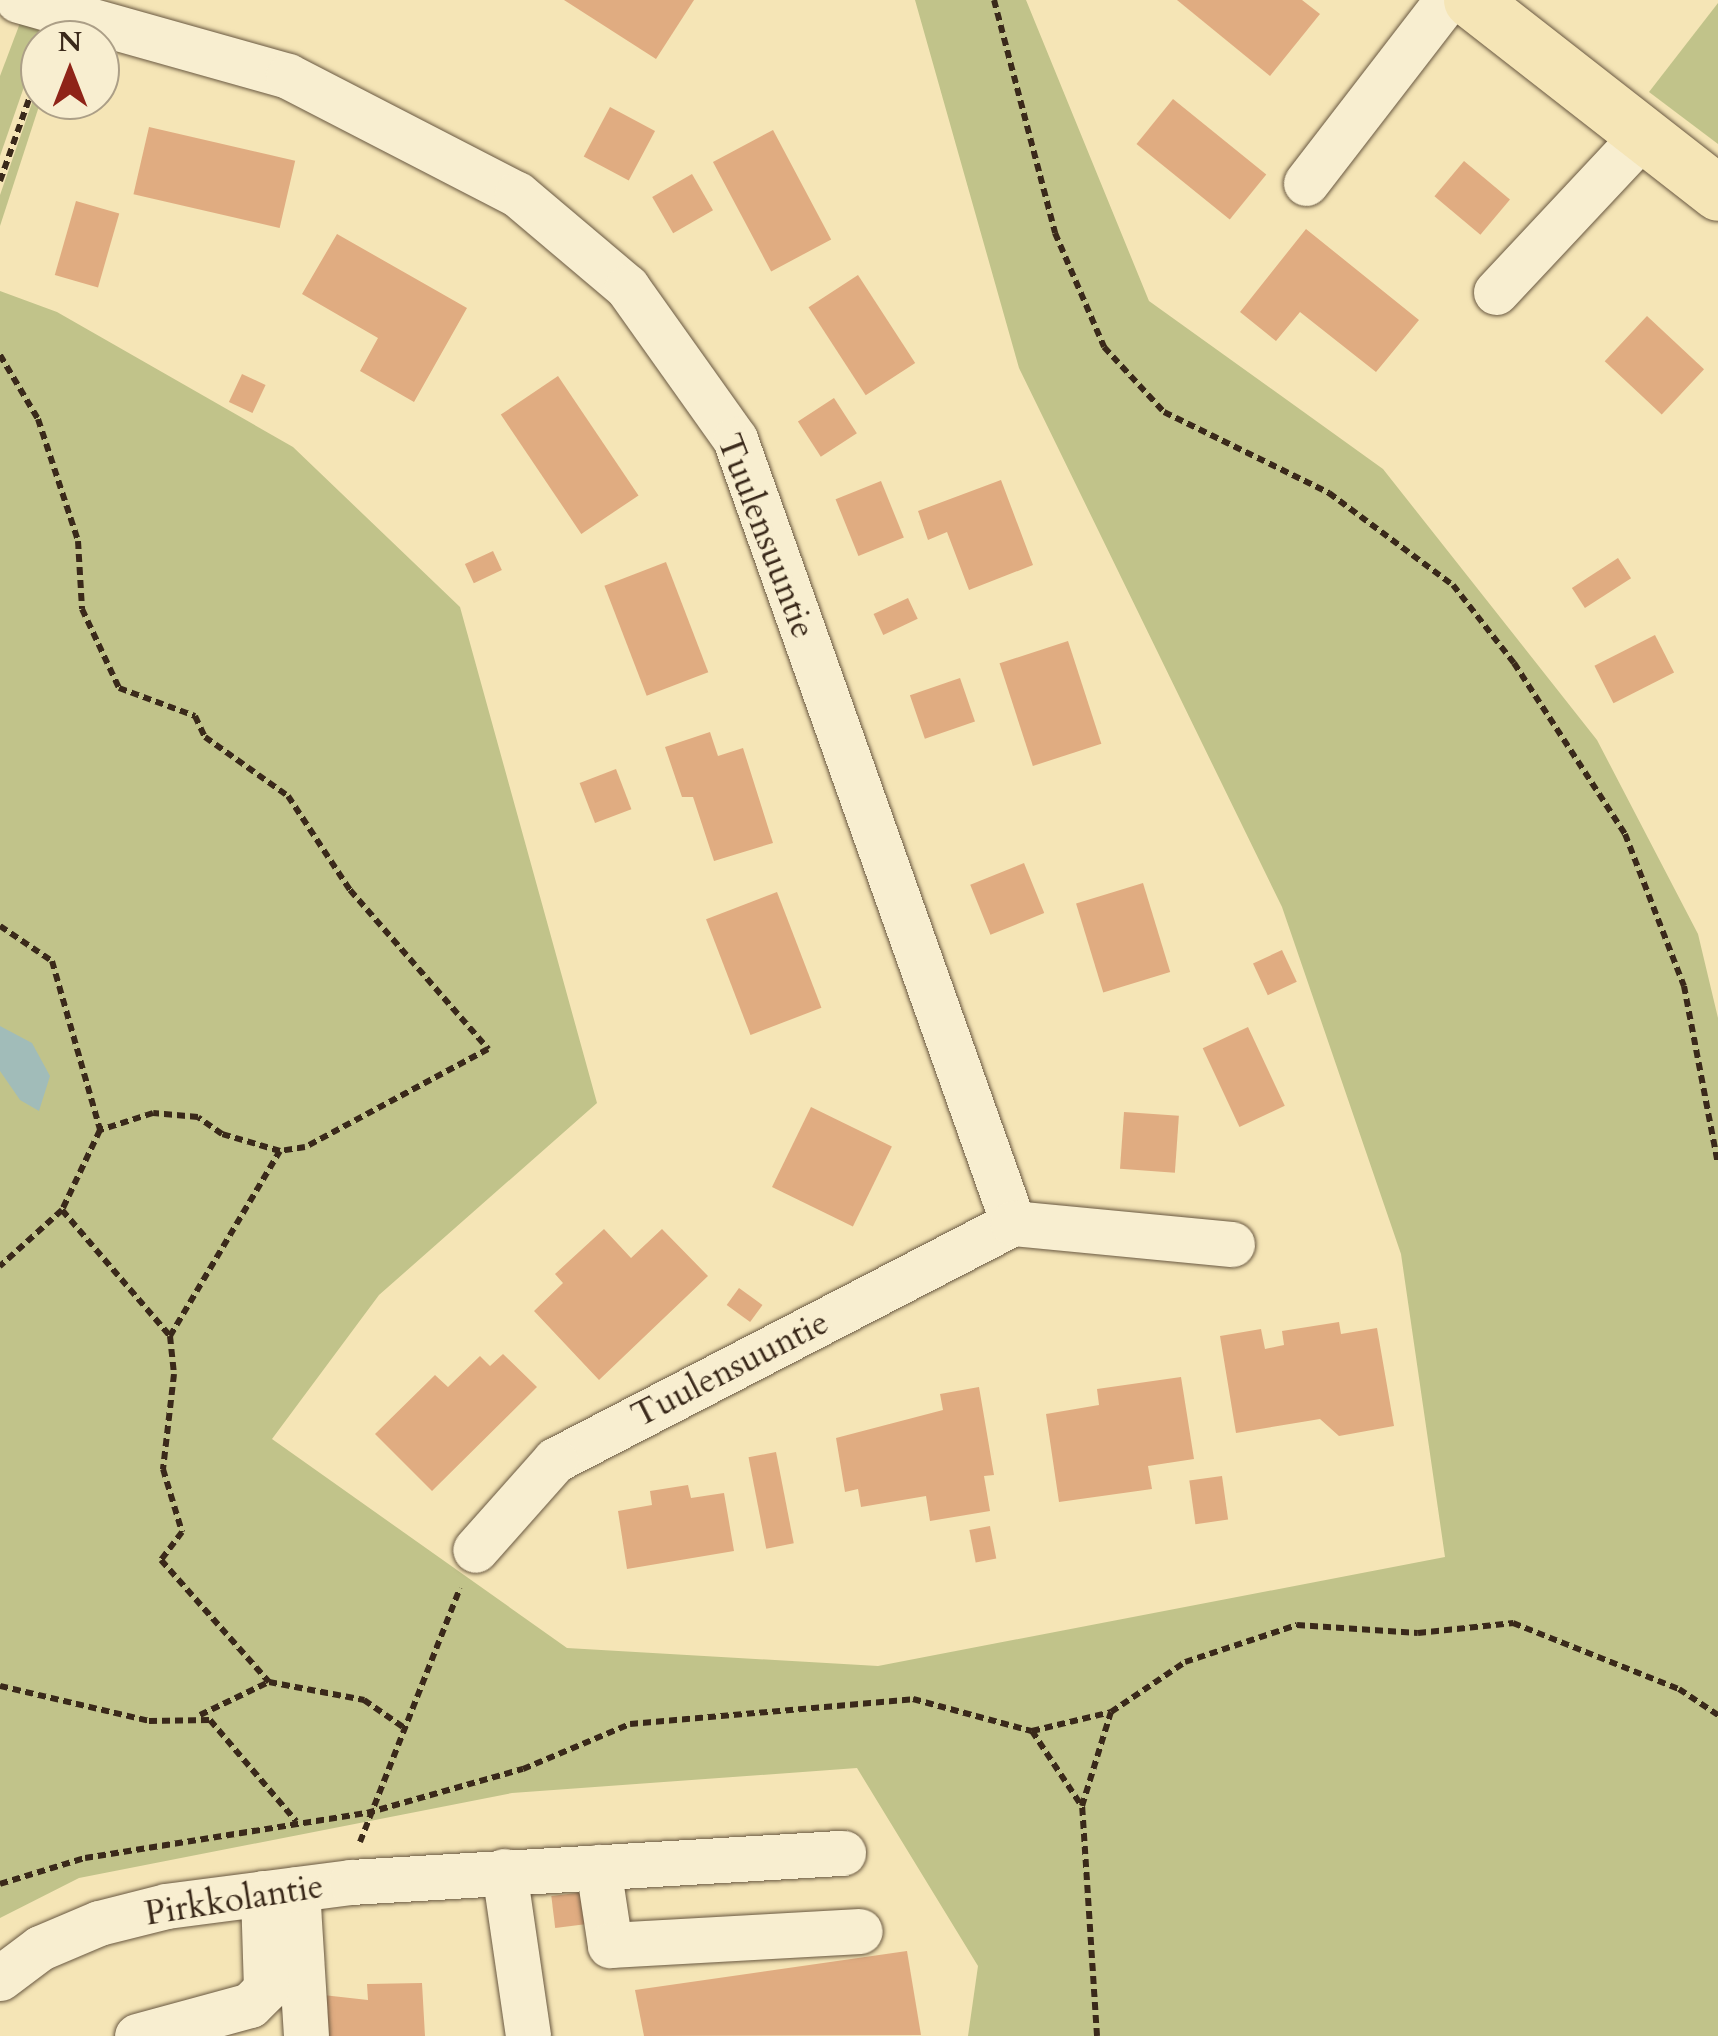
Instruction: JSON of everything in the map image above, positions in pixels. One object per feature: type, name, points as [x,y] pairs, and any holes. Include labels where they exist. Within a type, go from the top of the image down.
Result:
[{"type":"main road","points":[[1471,0],[1718,193]]},
{"type":"street","name":"Tuulensuuntie","points":[[16,0],[288,76],[516,194],[627,288],[735,439],[1013,1223],[555,1460],[476,1550]]},
{"type":"street","points":[[1306,183],[1447,0]]},
{"type":"street","points":[[1496,292],[1644,134]]},
{"type":"street","points":[[1013,1223],[1232,1244]]},
{"type":"street","name":"Pirkkolantie","points":[[0,1978],[40,1948],[98,1923],[166,1906],[280,1891],[494,1872],[843,1854]]},
{"type":"street","points":[[598,1866],[610,1945],[860,1931]]},
{"type":"street","points":[[494,1872],[528,2036]]},
{"type":"street","points":[[136,2036],[250,2005],[266,1989],[280,1891]]},
{"type":"street","points":[[280,1891],[306,2036]]},
{"type":"path","points":[[994,0],[1055,233],[1104,347],[1164,412],[1330,493],[1453,586],[1514,662],[1626,834],[1684,986],[1718,1164]]},
{"type":"path","points":[[0,181],[22,120]]},
{"type":"path","points":[[0,355],[38,419],[78,540],[82,609],[119,688],[195,716],[205,737],[288,796],[350,890],[488,1050],[305,1147],[280,1151],[222,1134],[198,1117],[153,1113],[100,1130]]},
{"type":"path","points":[[0,926],[52,961],[100,1130],[62,1210],[0,1266]]},
{"type":"path","points":[[170,1336],[280,1151]]},
{"type":"path","points":[[62,1210],[170,1336],[174,1374],[163,1469],[182,1532],[162,1560],[269,1682]]},
{"type":"path","points":[[367,1814],[476,1550]]},
{"type":"path","points":[[0,1884],[85,1858],[367,1814],[523,1769],[630,1724],[913,1699],[1032,1731],[1111,1712],[1185,1662],[1297,1625],[1418,1634],[1513,1623],[1679,1689],[1718,1715]]},
{"type":"path","points":[[0,1686],[149,1721],[199,1716],[269,1682],[364,1700],[402,1727]]},
{"type":"path","points":[[1097,2036],[1082,1806],[1111,1712]]},
{"type":"path","points":[[199,1716],[210,1720],[297,1822]]},
{"type":"path","points":[[1032,1731],[1082,1806]]},
{"type":"green space","points":[[915,0],[1026,0],[1149,301],[1383,469],[1597,740],[1698,934],[1718,1018],[1718,2036],[968,2036],[978,1966],[857,1768],[512,1793],[79,1878],[0,1918],[0,291],[57,312],[293,447],[460,607],[597,1103],[379,1295],[272,1439],[567,1648],[878,1666],[1445,1557],[1401,1254],[1282,907],[1019,368]]},
{"type":"green space","points":[[1718,3],[1718,144],[1649,92]]},
{"type":"green space","points":[[20,23],[20,98],[0,156],[0,76]]},
{"type":"green space","points":[[26,120],[34,120],[0,226],[0,195]]},
{"type":"water","points":[[0,1026],[32,1043],[50,1076],[39,1111],[20,1100],[0,1071]]},
{"type":"building","points":[[564,0],[694,0],[656,59]]},
{"type":"building","points":[[1177,0],[1302,0],[1320,14],[1270,76]]},
{"type":"building","points":[[1173,99],[1266,175],[1230,220],[1136,144]]},
{"type":"building","points":[[610,107],[655,131],[629,180],[584,156]]},
{"type":"building","points":[[149,127],[295,161],[280,228],[133,194]]},
{"type":"building","points":[[773,130],[831,239],[771,271],[713,162]]},
{"type":"building","points":[[1464,161],[1510,200],[1480,235],[1434,196]]},
{"type":"building","points":[[692,174],[713,210],[673,233],[652,197]]},
{"type":"building","points":[[76,201],[119,213],[98,287],[55,275]]},
{"type":"building","points":[[1306,229],[1419,320],[1376,372],[1300,312],[1276,341],[1240,312]]},
{"type":"building","points":[[337,234],[467,308],[414,402],[360,371],[378,338],[302,294]]},
{"type":"building","points":[[858,275],[915,363],[866,395],[809,307]]},
{"type":"building","points":[[1647,316],[1704,369],[1662,415],[1605,361]]},
{"type":"building","points":[[242,374],[266,385],[252,413],[229,402]]},
{"type":"building","points":[[558,376],[639,495],[581,534],[501,415]]},
{"type":"building","points":[[834,398],[857,433],[821,457],[798,421]]},
{"type":"building","points":[[1001,480],[1033,565],[969,590],[947,532],[928,540],[918,511]]},
{"type":"building","points":[[881,481],[904,538],[858,556],[836,499]]},
{"type":"building","points":[[493,551],[502,570],[474,583],[465,564]]},
{"type":"building","points":[[1618,558],[1631,578],[1585,608],[1572,588]]},
{"type":"building","points":[[666,562],[708,672],[647,696],[604,586]]},
{"type":"building","points":[[908,598],[918,619],[883,635],[874,614]]},
{"type":"building","points":[[1655,635],[1674,672],[1613,703],[1594,666]]},
{"type":"building","points":[[1068,641],[1101,744],[1033,766],[1000,663]]},
{"type":"building","points":[[960,678],[975,721],[925,739],[910,695]]},
{"type":"building","points":[[710,732],[718,756],[743,748],[773,843],[714,861],[693,797],[682,797],[665,747]]},
{"type":"building","points":[[616,769],[631,809],[595,823],[580,783]]},
{"type":"building","points":[[1024,863],[1044,913],[990,935],[970,885]]},
{"type":"building","points":[[1143,883],[1170,972],[1103,992],[1076,903]]},
{"type":"building","points":[[777,892],[821,1008],[750,1035],[706,919]]},
{"type":"building","points":[[1282,950],[1297,982],[1268,995],[1253,964]]},
{"type":"building","points":[[1248,1027],[1285,1106],[1239,1127],[1203,1048]]},
{"type":"building","points":[[811,1107],[892,1146],[853,1226],[772,1187]]},
{"type":"building","points":[[1124,1112],[1179,1116],[1175,1173],[1120,1169]]},
{"type":"building","points":[[604,1229],[631,1258],[662,1229],[708,1276],[599,1380],[534,1311],[563,1283],[555,1274]]},
{"type":"building","points":[[739,1288],[762,1305],[750,1322],[727,1305]]},
{"type":"building","points":[[1339,1322],[1341,1334],[1377,1328],[1394,1426],[1339,1436],[1320,1419],[1236,1433],[1220,1336],[1261,1329],[1265,1349],[1284,1345],[1282,1331]]},
{"type":"building","points":[[503,1354],[537,1387],[432,1491],[375,1434],[435,1375],[448,1387],[480,1356],[490,1366]]},
{"type":"building","points":[[1181,1377],[1194,1459],[1148,1466],[1152,1489],[1059,1502],[1046,1414],[1099,1405],[1097,1389]]},
{"type":"building","points":[[979,1387],[994,1475],[984,1476],[990,1511],[930,1521],[926,1496],[861,1507],[858,1489],[845,1492],[836,1438],[943,1410],[940,1394]]},
{"type":"building","points":[[776,1452],[794,1543],[766,1549],[749,1457]]},
{"type":"building","points":[[1222,1476],[1228,1520],[1195,1524],[1189,1481]]},
{"type":"building","points":[[688,1485],[691,1498],[724,1493],[734,1551],[627,1569],[618,1511],[652,1505],[650,1491]]},
{"type":"building","points":[[990,1526],[996,1558],[976,1562],[969,1530]]},
{"type":"building","points":[[593,1891],[597,1923],[555,1928],[551,1896]]},
{"type":"building","points":[[907,1951],[921,2035],[644,2036],[635,1990]]},
{"type":"building","points":[[422,1983],[425,2036],[326,2036],[323,1995],[368,2000],[367,1984]]}]
